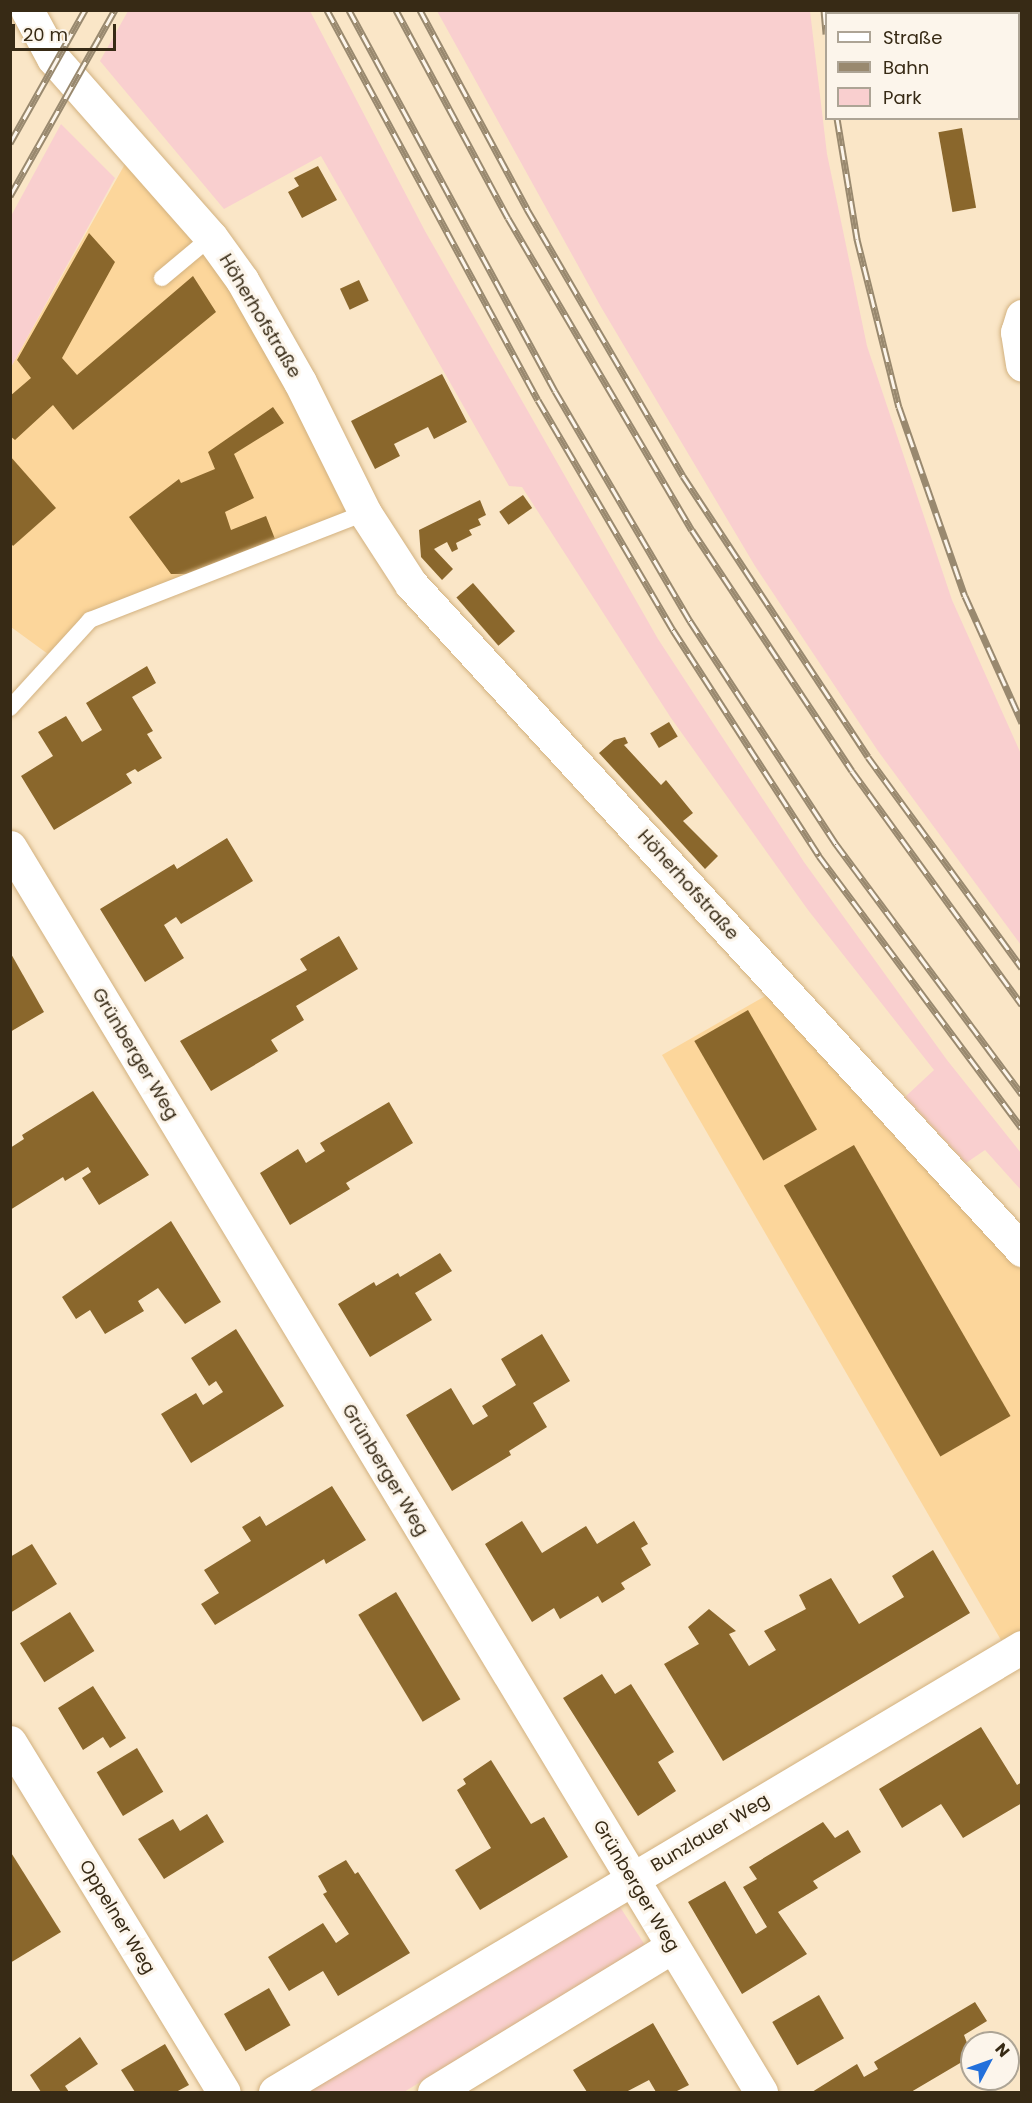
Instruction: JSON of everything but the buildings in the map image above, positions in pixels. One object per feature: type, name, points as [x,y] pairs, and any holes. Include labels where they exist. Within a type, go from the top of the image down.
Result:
[{"type":"street","points":[[27,10],[48,49]]},
{"type":"street","points":[[10,27],[48,49]]},
{"type":"street","name":"Höherhofstraße","points":[[48,49],[211,237],[274,332],[365,513],[411,584],[1022,1250]]},
{"type":"street","points":[[1022,316],[1017,332],[1022,365]]},
{"type":"street","name":"Grünberger Weg","points":[[10,847],[761,2092]]},
{"type":"street","name":"Bunzlauer Weg","points":[[275,2092],[1022,1647]]},
{"type":"street","name":"Oppelner Weg","points":[[10,1742],[224,2092]]},
{"type":"street","points":[[434,2092],[672,1947]]},
{"type":"lane","points":[[162,278],[211,237]]},
{"type":"lane","points":[[10,708],[90,620],[365,513]]},
{"type":"shaded area","points":[[125,164],[235,290],[354,513],[89,620],[48,654],[11,627],[11,367]]},
{"type":"shaded area","points":[[769,994],[1021,1269],[1021,1631],[1001,1640],[662,1055]]},
{"type":"green space","points":[[128,11],[310,11],[425,231],[658,639],[804,862],[947,1060],[1021,1153],[1021,1190],[985,1150],[966,1163],[905,1097],[934,1070],[808,910],[671,718],[522,487],[509,486],[321,156],[224,209],[100,61]]},
{"type":"green space","points":[[437,11],[810,11],[827,154],[867,346],[952,600],[1021,754],[1021,945],[878,751],[755,566],[601,307]]},
{"type":"green space","points":[[61,124],[115,178],[11,367],[11,216]]},
{"type":"green space","points":[[618,1904],[645,1945],[404,2092],[306,2092]]},
{"type":"railway","points":[[10,143],[85,10]]},
{"type":"railway","points":[[10,196],[115,10]]},
{"type":"railway","points":[[327,10],[538,400],[673,630],[819,856],[1022,1128]]},
{"type":"railway","points":[[349,10],[555,391],[690,621],[836,844],[1022,1094]]},
{"type":"railway","points":[[396,10],[508,218],[692,530],[852,771],[1022,1005]]},
{"type":"railway","points":[[420,10],[527,209],[683,476],[868,757],[1022,968]]},
{"type":"railway","points":[[824,10],[825,22]]},
{"type":"railway","points":[[837,120],[857,239],[899,407],[965,596],[1022,723]]}]
